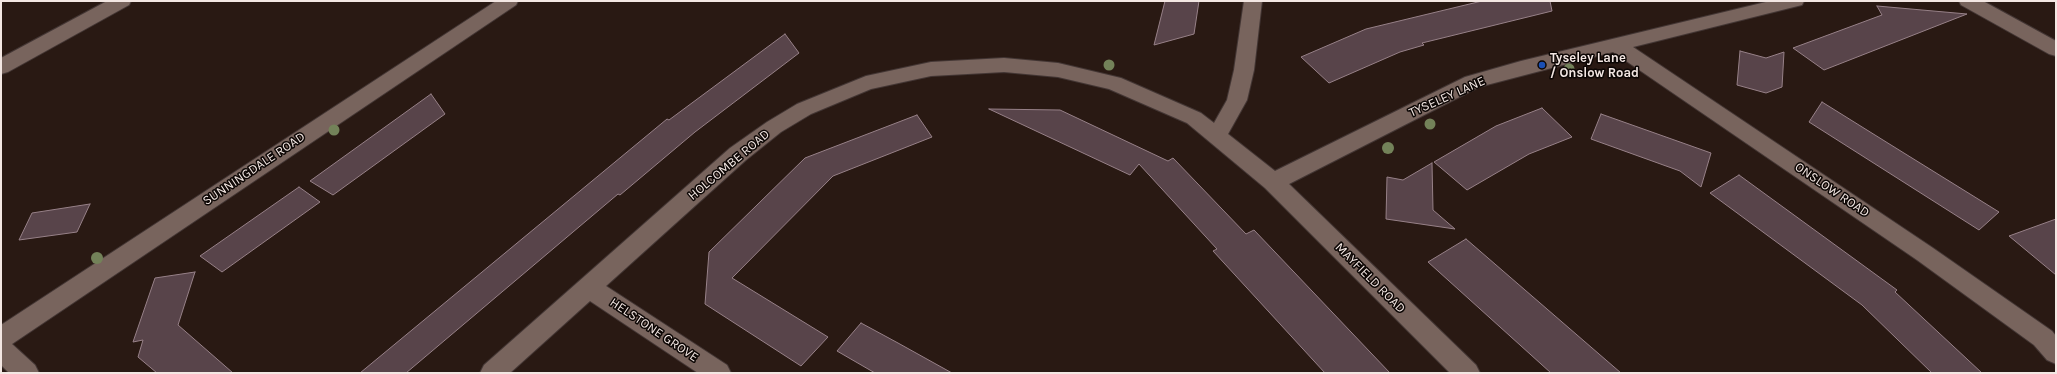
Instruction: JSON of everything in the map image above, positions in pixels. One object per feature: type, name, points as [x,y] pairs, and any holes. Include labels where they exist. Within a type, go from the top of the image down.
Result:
[{"type":"street","points":[[1,67],[122,1]]},
{"type":"street","name":"SUNNINGDALE ROAD","points":[[1,338],[475,22],[509,1]]},
{"type":"street","points":[[1217,135],[1237,100],[1244,70],[1253,1]]},
{"type":"street","name":"TYSELEY LANE","points":[[1273,182],[1472,82],[1521,68],[1618,46],[1795,1]]},
{"type":"street","points":[[1968,1],[2056,49]]},
{"type":"street","name":"ONSLOW ROAD","points":[[1618,46],[1906,240],[2052,341]]},
{"type":"street","name":"HOLCOMBE ROAD","points":[[493,373],[590,288],[738,154],[774,127],[804,109],[866,83],[931,69],[962,66],[1004,65],[1058,70],[1114,83],[1169,105],[1194,118],[1217,135],[1273,182]]},
{"type":"street","name":"MAYFIELD ROAD","points":[[1273,182],[1467,373]]},
{"type":"street","name":"HELSTONE GROVE","points":[[590,288],[718,373]]},
{"type":"street","points":[[1,349],[26,373]]},
{"type":"building","points":[[1165,1],[1199,1],[1194,34],[1154,45]]},
{"type":"building","points":[[1482,1],[1550,1],[1552,11],[1422,43],[1424,45],[1400,52],[1329,83],[1301,57],[1366,29]]},
{"type":"building","points":[[1877,6],[1967,14],[1824,70],[1793,48],[1882,15]]},
{"type":"building","points":[[785,34],[799,53],[695,132],[620,195],[618,194],[406,373],[360,373],[667,119],[669,120]]},
{"type":"building","points":[[1740,51],[1766,58],[1784,52],[1782,87],[1766,93],[1737,85]]},
{"type":"building","points":[[431,94],[445,114],[333,195],[310,181]]},
{"type":"building","points":[[1822,102],[1999,212],[1979,230],[1809,122]]},
{"type":"building","points":[[1542,108],[1572,137],[1529,154],[1467,190],[1434,162],[1496,126]]},
{"type":"building","points":[[989,109],[1060,110],[1168,161],[1173,158],[1246,234],[1254,230],[1390,373],[1325,373],[1213,251],[1217,249],[1139,164],[1130,175]]},
{"type":"building","points":[[1601,114],[1711,153],[1701,187],[1680,171],[1591,139]]},
{"type":"building","points":[[917,115],[932,137],[833,176],[732,278],[828,337],[801,366],[705,304],[709,252],[805,158]]},
{"type":"building","points":[[1432,163],[1433,210],[1455,229],[1386,219],[1387,177],[1403,180]]},
{"type":"building","points":[[1739,175],[1897,290],[1895,292],[1982,373],[1932,373],[1862,305],[1710,193]]},
{"type":"building","points":[[299,187],[320,202],[222,272],[200,256]]},
{"type":"building","points":[[90,204],[77,232],[19,240],[32,213]]},
{"type":"building","points":[[2056,219],[2056,275],[2009,236]]},
{"type":"building","points":[[1466,239],[1621,373],[1551,373],[1428,262]]},
{"type":"building","points":[[195,272],[178,325],[233,373],[157,373],[138,357],[143,340],[133,342],[155,278]]},
{"type":"building","points":[[861,323],[952,373],[875,373],[837,351]]},
{"type":"place","name":"Tyseley Lane / Onslow Road","points":[[1542,65]]}]
